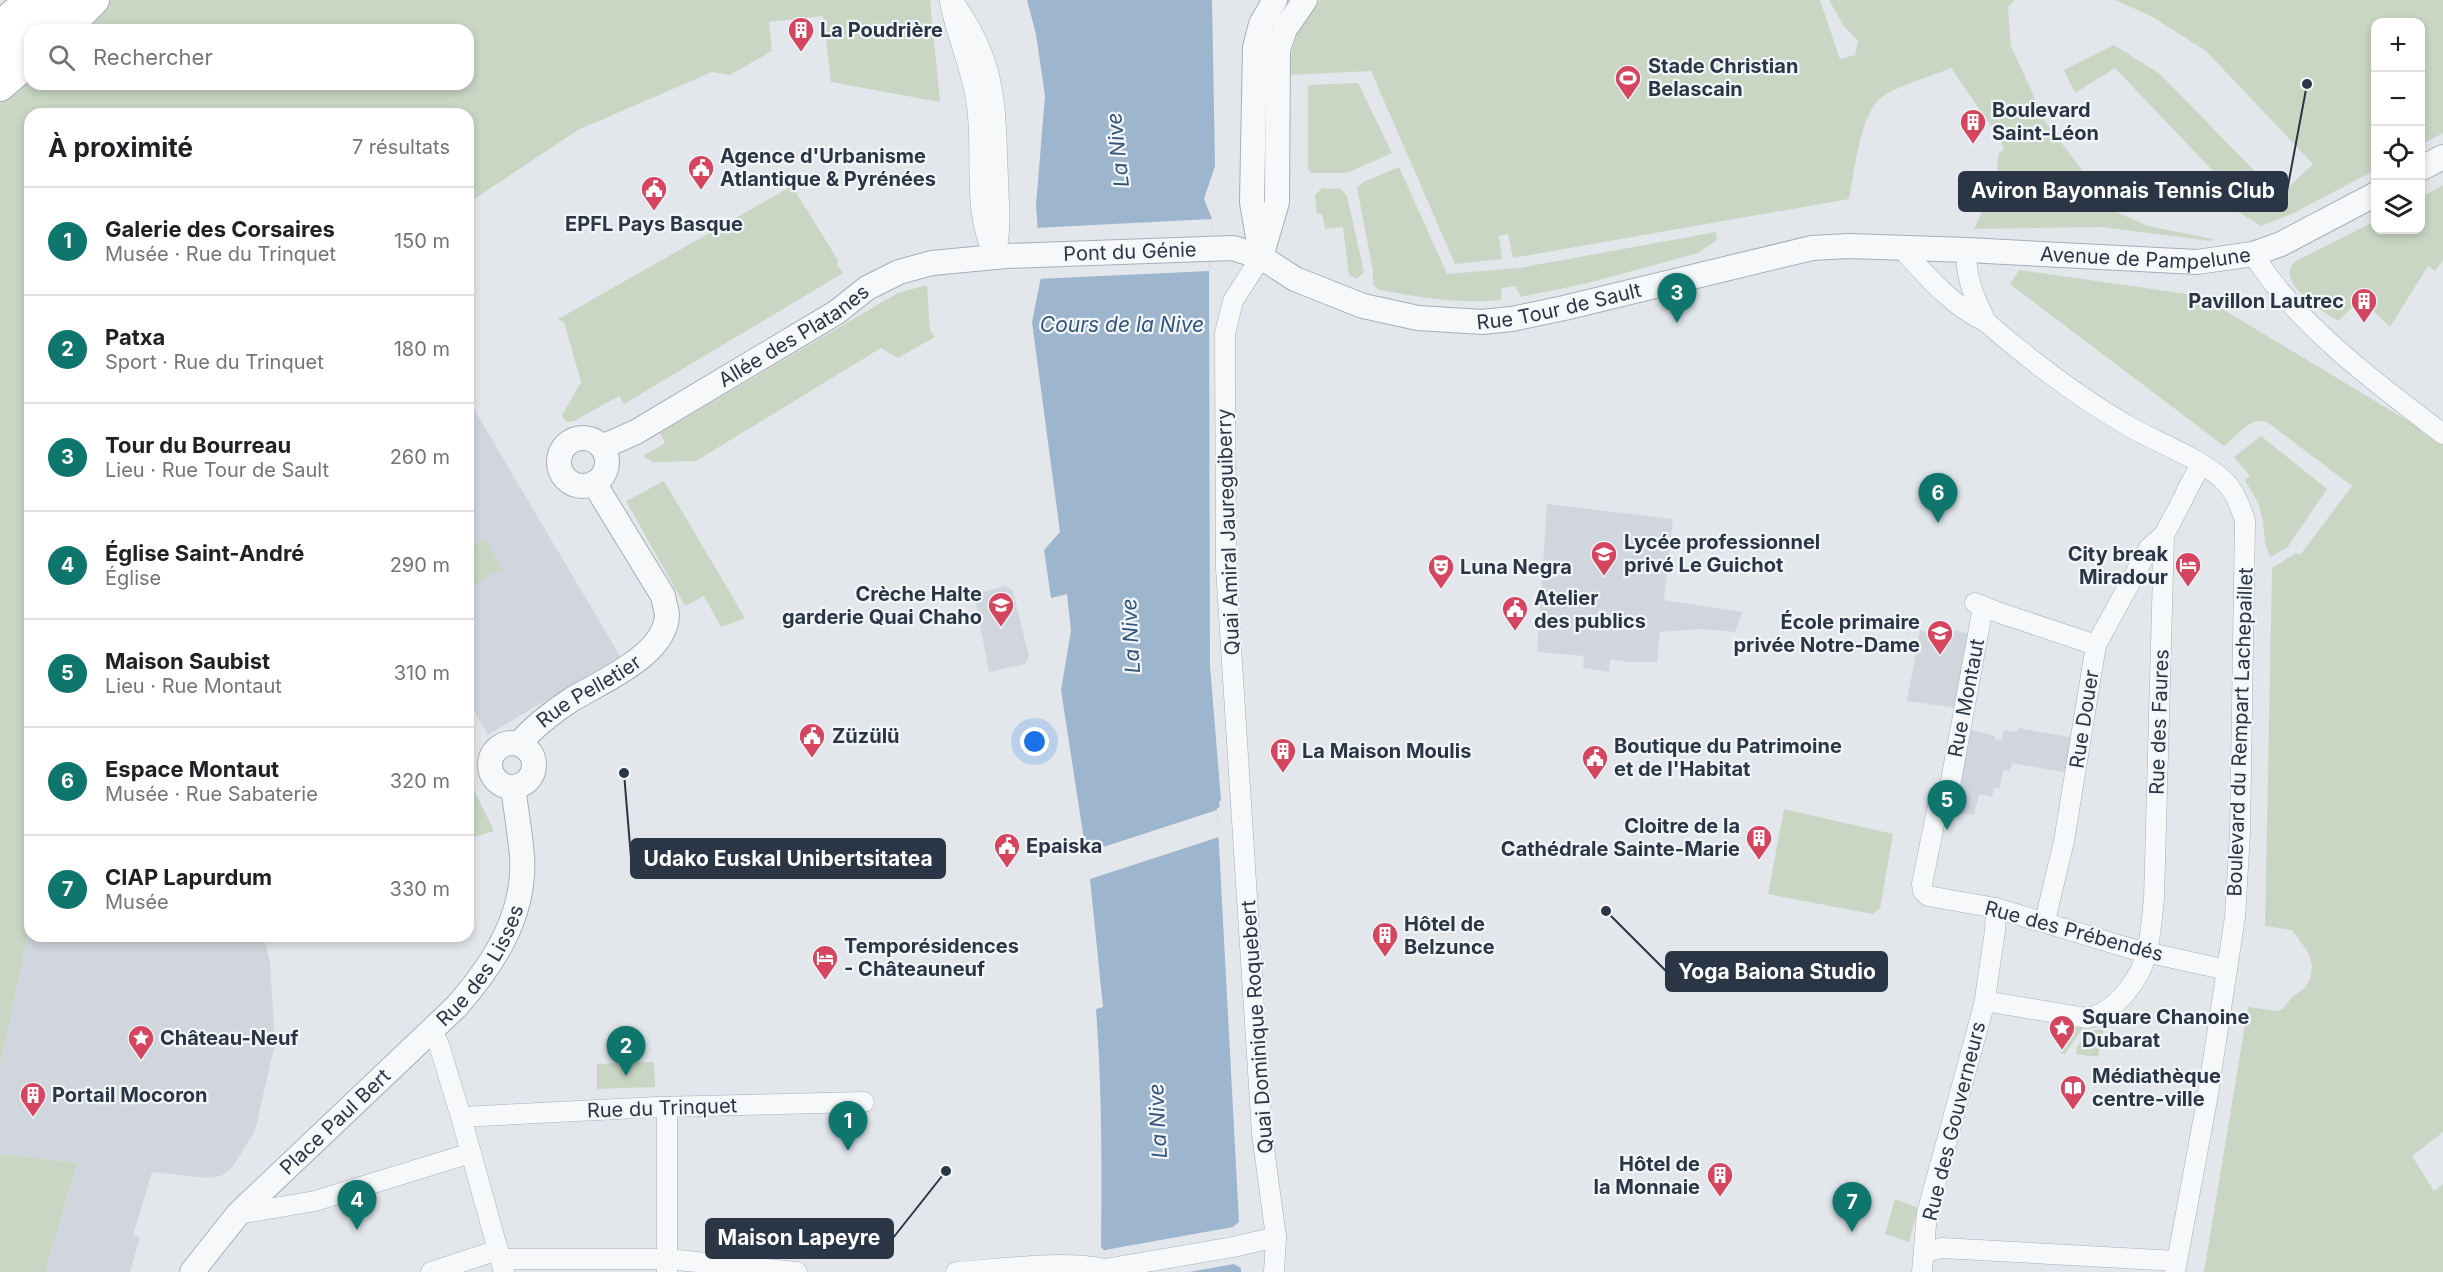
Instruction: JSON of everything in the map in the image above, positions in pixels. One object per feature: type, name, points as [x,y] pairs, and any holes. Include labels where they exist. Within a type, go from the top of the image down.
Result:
[{"type":"main road","points":[[0,26],[31,0]]},
{"type":"main road","points":[[41,24],[68,0]]},
{"type":"main road","points":[[70,24],[94,0]]},
{"type":"main road","points":[[0,58],[24,38]]},
{"type":"main road","points":[[0,86],[24,65]]},
{"type":"street","points":[[951,0],[969,24],[992,79],[998,122],[1001,212],[1001,226],[995,257]]},
{"type":"street","points":[[1261,257],[1252,202],[1255,48],[1261,24],[1275,0]]},
{"type":"street","points":[[1261,257],[1277,202],[1278,49],[1285,29],[1305,0]]},
{"type":"street","points":[[2425,167],[2443,157]]},
{"type":"street","name":"Avenue de Pampelune","points":[[1900,248],[2197,262],[2253,254],[2281,244],[2371,197]]},
{"type":"street","name":"Pont du Génie","points":[[995,257],[1210,247],[1233,248],[1261,257]]},
{"type":"street","name":"Rue Tour de Sault","points":[[1261,257],[1312,287],[1385,312],[1438,321],[1482,322],[1555,311],[1812,248],[1900,248]]},
{"type":"street","name":"Boulevard du Rempart Lachepaillet","points":[[1900,248],[1971,315],[1986,322],[2050,375],[2089,402],[2201,464],[2223,479],[2233,492],[2245,522],[2240,833],[2235,918],[2207,1100],[2176,1266]]},
{"type":"street","points":[[1933,281],[1932,269],[1937,258],[1957,250]]},
{"type":"street","name":"Boulevard du Rempart Lachepaillet","points":[[1957,250],[1966,261],[1976,300],[1986,322]]},
{"type":"street","points":[[2253,254],[2264,273],[2290,304],[2359,369],[2443,434]]},
{"type":"street","name":"Allée des Platanes","points":[[602,447],[636,432],[837,312],[867,288],[899,272],[932,262],[995,257]]},
{"type":"street","name":"Quai Amiral Jaureguiberry","points":[[1240,816],[1226,568],[1225,333],[1233,301],[1261,257]]},
{"type":"street","points":[[579,438],[596,441],[602,447],[607,467],[594,483],[585,486],[568,481],[562,474],[559,465],[564,447],[579,438]]},
{"type":"street","name":"Rue des Faures","points":[[1984,1005],[1990,1002],[2087,1018],[2096,1017],[2110,1007],[2132,983],[2147,952],[2154,900],[2164,535],[2201,464]]},
{"type":"street","name":"Rue Pelletier","points":[[519,744],[550,714],[635,664],[659,639],[667,616],[663,596],[594,483]]},
{"type":"street","name":"Rue Douer","points":[[2045,921],[2064,841],[2096,645],[2149,548],[2164,535]]},
{"type":"street","name":"Rue Montaut","points":[[1923,891],[1922,884],[1938,806],[1945,800],[1950,786],[1979,605],[2096,645]]},
{"type":"street","points":[[519,744],[530,753],[534,766],[528,780],[513,787],[499,784],[490,772],[489,764],[496,750],[502,745],[519,744]]},
{"type":"street","name":"Rue des Lisses","points":[[501,1261],[461,1117],[439,1045],[432,1030],[456,1007],[490,965],[504,941],[514,914],[521,882],[522,855],[513,787]]},
{"type":"street","name":"Quai Dominique Roquebert","points":[[1240,816],[1245,843],[1262,1134],[1276,1237],[1274,1272]]},
{"type":"street","name":"Rue des Prébendés","points":[[1923,891],[1928,896],[1996,908],[2147,952],[2227,970]]},
{"type":"street","name":"Rue des Gouverneurs","points":[[1923,1265],[1927,1213],[1984,1005],[1996,908]]},
{"type":"street","name":"Place Paul Bert","points":[[192,1272],[238,1214],[432,1030]]},
{"type":"street","name":"Rue du Trinquet","points":[[461,1117],[667,1107],[864,1102]]},
{"type":"street","points":[[667,1107],[667,1266]]},
{"type":"street","points":[[238,1214],[315,1201],[471,1153]]},
{"type":"street","points":[[956,1272],[1094,1269],[1276,1237]]},
{"type":"street","points":[[1935,1272],[1923,1265],[1942,1248],[2176,1266]]},
{"type":"street","points":[[431,1272],[501,1261],[797,1272]]},
{"type":"shaded area","points":[[474,409],[620,656],[488,735],[474,710]]},
{"type":"shaded area","name":"Lycée professionnel privé Le Guichot","points":[[1547,504],[1673,519],[1664,600],[1742,612],[1735,632],[1702,629],[1660,632],[1657,662],[1627,662],[1610,659],[1609,672],[1583,668],[1584,656],[1537,652]]},
{"type":"shaded area","name":"Crèche Halte garderie Quai Chaho","points":[[1006,586],[1013,591],[1029,657],[1025,664],[989,672],[974,594]]},
{"type":"shaded area","name":"École primaire privée Notre-Dame","points":[[1941,627],[1970,634],[1957,708],[1907,701],[1920,630],[1939,637]]},
{"type":"shaded area","points":[[2018,728],[2074,738],[2068,773],[2012,763],[2010,771],[2003,770],[2000,788],[1994,788],[1992,797],[1979,794],[1974,815],[1953,812],[1968,729],[1995,736],[1995,739],[2001,740],[2004,730],[2017,732]]},
{"type":"shaded area","points":[[26,942],[264,942],[266,945],[270,962],[275,1043],[255,1131],[232,1168],[221,1176],[207,1178],[152,1172],[133,1235],[140,1237],[130,1272],[45,1272],[77,1163],[0,1154],[0,1066]]},
{"type":"green space","points":[[111,0],[930,0],[940,102],[831,82],[823,16],[769,22],[772,51],[730,75],[712,72],[578,130],[474,199],[474,108],[24,108],[24,942],[26,942],[0,1066],[0,100],[24,79],[24,90],[474,90],[474,24],[86,24]]},
{"type":"green space","points":[[1320,0],[1820,0],[1840,59],[1855,55],[1858,41],[1843,25],[1829,0],[2015,0],[2008,7],[2011,46],[2046,123],[2114,211],[2148,226],[2213,239],[2211,241],[2102,227],[1974,229],[1995,182],[1999,153],[2004,149],[1998,136],[1951,68],[1901,87],[1877,102],[1864,127],[1849,199],[1513,258],[1508,234],[1499,236],[1502,259],[1455,264],[1371,71],[1289,75],[1297,34],[1307,16]]},
{"type":"green space","points":[[2115,0],[2443,0],[2443,133],[2425,143],[2425,18],[2371,18],[2371,172],[2294,213],[2261,226],[2235,210],[2230,189],[2115,68],[2075,93],[2064,70],[2114,45],[2160,74],[2279,196],[2313,164],[2206,51],[2151,16]]},
{"type":"green space","points":[[1358,83],[1392,153],[1347,173],[1311,173],[1308,169],[1308,85]]},
{"type":"green space","points":[[1399,167],[1447,274],[1519,268],[1716,232],[1717,240],[1698,253],[1588,283],[1521,297],[1515,286],[1502,288],[1501,300],[1441,300],[1381,290],[1373,284],[1373,271],[1357,188],[1363,182]]},
{"type":"green space","points":[[2443,185],[2443,260],[2435,271],[2428,266],[2390,327],[2361,299],[2338,321],[2302,295],[2295,286],[2290,278],[2290,269],[2296,261],[2371,223],[2371,234],[2425,234],[2425,195]]},
{"type":"green space","points":[[792,186],[838,260],[837,265],[843,273],[624,404],[619,396],[574,421],[566,422],[562,415],[581,382],[564,322],[558,319]]},
{"type":"green space","points":[[1322,188],[1341,189],[1347,196],[1364,272],[1357,279],[1349,275],[1343,227],[1325,229],[1322,214],[1317,214],[1315,195]]},
{"type":"green space","points":[[2019,270],[2201,296],[2443,442],[2443,1132],[2412,1156],[2434,1191],[2443,1184],[2443,1272],[2204,1272],[2248,1007],[2278,1011],[2283,1009],[2292,997],[2304,989],[2310,979],[2312,965],[2308,952],[2292,930],[2265,926],[2272,568],[2296,553],[2300,555],[2352,486],[2267,422],[2250,424],[2224,446],[2010,284]]},
{"type":"green space","points":[[927,285],[930,330],[935,337],[898,358],[881,348],[696,461],[653,462],[643,456],[665,443],[660,433],[898,293]]},
{"type":"green space","points":[[2261,436],[2327,489],[2287,548],[2270,557],[2265,544],[2263,521],[2258,503],[2245,480],[2250,476],[2234,457]]},
{"type":"green space","points":[[664,481],[745,618],[721,627],[704,596],[685,606],[626,501]]},
{"type":"green space","points":[[485,539],[502,568],[474,584],[474,545]]},
{"type":"green space","points":[[474,790],[494,831],[474,837]]},
{"type":"green space","points":[[1784,809],[1893,834],[1880,909],[1872,914],[1768,894]]},
{"type":"green space","points":[[2065,1025],[2083,1028],[2065,1054],[2060,1053]]},
{"type":"green space","points":[[2104,1029],[2098,1057],[2076,1054],[2077,1047],[2090,1031]]},
{"type":"green space","points":[[654,1062],[655,1087],[597,1089],[597,1064]]},
{"type":"green space","points":[[0,1154],[77,1163],[45,1272],[0,1272]]},
{"type":"green space","points":[[1895,1199],[1918,1208],[1909,1242],[1885,1234]]},
{"type":"water","name":"Cours de la Nive","points":[[1027,0],[1212,0],[1215,166],[1204,199],[1212,219],[1209,271],[1210,666],[1221,800],[1220,807],[1217,808],[1239,1222],[1233,1227],[1234,1264],[1241,1268],[1241,1272],[1106,1272],[1105,1251],[1101,1247],[1101,1128],[1096,1009],[1103,1007],[1090,879],[1061,690],[1071,631],[1067,594],[1051,598],[1044,550],[1060,532],[1032,322],[1041,277],[1036,205],[1045,96],[1036,34]]},
{"type":"pier","points":[[1212,219],[1209,271],[1037,279],[1034,228]]},
{"type":"pier","points":[[1217,810],[1219,837],[1090,879],[1085,853]]},
{"type":"pier","points":[[1233,1227],[1234,1264],[1189,1272],[1106,1272],[1105,1250]]},
{"type":"place","name":"La Poudrière","points":[[801,53]]},
{"type":"place","name":"Aviron Bayonnais Tennis Club","points":[[2307,84]]},
{"type":"place","name":"Stade Christian Belascain","points":[[1628,101]]},
{"type":"place","name":"Boulevard Saint-Léon","points":[[1973,145]]},
{"type":"place","name":"Agence d'Urbanisme Atlantique & Pyrénées","points":[[701,191]]},
{"type":"place","name":"EPFL Pays Basque","points":[[654,212]]},
{"type":"place","name":"Tour du Bourreau","points":[[1677,323]]},
{"type":"place","name":"Pavillon Lautrec","points":[[2364,324]]},
{"type":"place","name":"Espace Montaut","points":[[1938,523]]},
{"type":"place","name":"Lycée professionnel privé Le Guichot","points":[[1604,577]]},
{"type":"place","name":"City break Miradour","points":[[2188,588]]},
{"type":"place","name":"Luna Negra","points":[[1441,590]]},
{"type":"place","name":"Crèche Halte garderie Quai Chaho","points":[[1001,628]]},
{"type":"place","name":"Atelier des publics","points":[[1515,632]]},
{"type":"place","name":"École primaire privée Notre-Dame","points":[[1940,656]]},
{"type":"place","name":"Züzülü","points":[[812,759]]},
{"type":"place","name":"Udako Euskal Unibertsitatea","points":[[624,773]]},
{"type":"place","name":"La Maison Moulis","points":[[1283,774]]},
{"type":"place","name":"Boutique du Patrimoine et de l'Habitat","points":[[1595,781]]},
{"type":"place","name":"Maison Saubist","points":[[1947,830]]},
{"type":"place","name":"Cloitre de la Cathédrale Sainte-Marie","points":[[1759,861]]},
{"type":"place","name":"Epaiska","points":[[1007,869]]},
{"type":"place","name":"Yoga Baiona Studio","points":[[1606,911]]},
{"type":"place","name":"Hôtel de Belzunce","points":[[1385,958]]},
{"type":"place","name":"Temporésidences - Châteauneuf","points":[[825,981]]},
{"type":"place","name":"Square Chanoine Dubarat","points":[[2062,1051]]},
{"type":"place","name":"Château-Neuf","points":[[141,1061]]},
{"type":"place","name":"Patxa","points":[[626,1076]]},
{"type":"place","name":"Médiathèque centre-ville","points":[[2073,1111]]},
{"type":"place","name":"Portail Mocoron","points":[[33,1118]]},
{"type":"place","name":"Galerie des Corsaires","points":[[848,1151]]},
{"type":"place","name":"Maison Lapeyre","points":[[946,1171]]},
{"type":"place","name":"Hôtel de la Monnaie","points":[[1720,1198]]},
{"type":"place","name":"Église Saint-André","points":[[357,1230]]},
{"type":"place","name":"CIAP Lapurdum","points":[[1852,1232]]},
{"type":"water label","name":"La Nive","points":[[1118,150]]},
{"type":"water label","name":"La Nive","points":[[1131,636]]},
{"type":"water label","name":"La Nive","points":[[1158,1121]]}]
